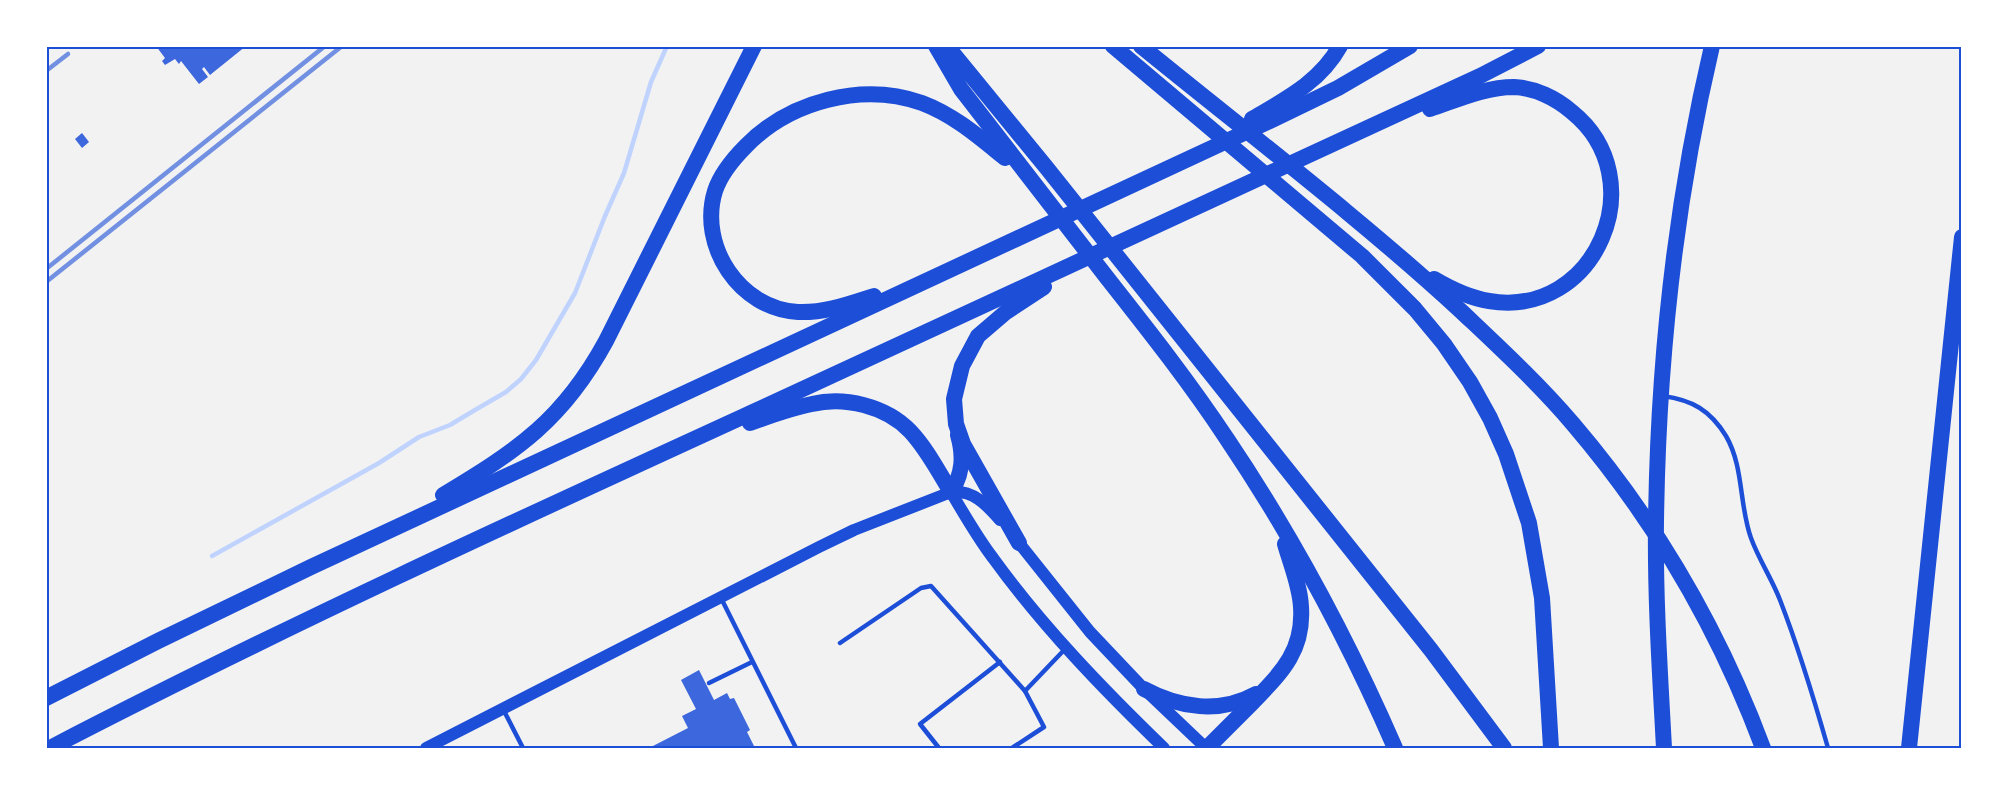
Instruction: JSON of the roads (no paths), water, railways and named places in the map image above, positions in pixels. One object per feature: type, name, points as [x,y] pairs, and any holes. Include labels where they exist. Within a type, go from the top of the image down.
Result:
[{"type":"highway","points":[[362,543],[513,452],[545,425],[571,395],[606,341],[754,46]]},
{"type":"highway","points":[[936,46],[961,89],[1209,413],[1275,515],[1349,647],[1395,748]]},
{"type":"highway","points":[[947,46],[1145,290],[1431,650],[1504,748]]},
{"type":"highway","points":[[1113,46],[1380,273],[1431,327],[1470,382],[1499,436],[1523,500],[1535,547],[1542,598],[1551,748]]},
{"type":"highway","points":[[1141,46],[1403,258],[1512,359],[1571,422],[1608,466],[1664,548],[1715,637],[1763,748]]},
{"type":"highway","points":[[1161,172],[1305,87],[1326,68],[1340,46]]},
{"type":"highway","points":[[46,698],[362,543],[1330,92],[1410,46]]},
{"type":"highway","points":[[50,748],[307,620],[678,446],[1097,254],[1538,46]]},
{"type":"highway","points":[[1664,748],[1656,580],[1660,396],[1677,232],[1696,117],[1712,46]]},
{"type":"highway","points":[[1352,135],[1487,90],[1516,87],[1543,94],[1566,107],[1587,126],[1603,151],[1608,166],[1612,196],[1610,218],[1602,240],[1586,265],[1574,277],[1546,294],[1514,302],[1489,301],[1444,285],[1403,258]]},
{"type":"highway","points":[[938,276],[821,311],[796,312],[770,306],[748,294],[720,255],[712,232],[711,215],[718,182],[743,148],[758,134],[783,117],[812,104],[833,98],[875,94],[904,98],[948,115],[1027,176]]},
{"type":"highway","points":[[1909,748],[1962,237]]},
{"type":"highway","points":[[951,492],[962,464],[954,412],[956,387],[966,355],[978,336],[1006,312],[1097,254]]},
{"type":"highway","points":[[678,446],[813,403],[835,401],[855,403],[880,411],[899,421],[908,429],[924,448],[951,492]]},
{"type":"highway","points":[[958,435],[1019,543]]},
{"type":"highway","points":[[1206,748],[1287,666],[1295,650],[1302,614],[1298,587],[1275,515]]},
{"type":"highway","points":[[1917,663],[1917,748]]},
{"type":"highway","points":[[1144,688],[1180,703],[1212,707],[1242,701],[1260,692],[1275,679]]},
{"type":"main road","points":[[426,748],[854,530],[958,491],[971,495],[986,504],[1071,610],[1144,688],[1206,748]]},
{"type":"main road","points":[[951,492],[992,557],[1066,648],[1108,694],[1164,748]]},
{"type":"lane","points":[[1660,396],[1681,399],[1699,407],[1718,425],[1726,437],[1737,467],[1750,536],[1780,600],[1803,664],[1828,748]]},
{"type":"lane","points":[[840,643],[921,588],[931,586],[1025,691],[1044,727],[1012,748]]},
{"type":"lane","points":[[721,598],[796,748]]},
{"type":"lane","points":[[1025,691],[1066,648]]},
{"type":"lane","points":[[710,683],[752,662]]},
{"type":"lane","points":[[939,748],[920,724],[1000,662]]},
{"type":"lane","points":[[503,709],[524,748]]},
{"type":"waterway","points":[[212,556],[379,463],[419,437],[450,425],[506,392],[521,379],[536,360],[575,293],[624,173],[651,82],[667,46]]},
{"type":"railway","points":[[46,269],[325,46]]},
{"type":"railway","points":[[46,282],[342,46]]},
{"type":"railway","points":[[46,71],[68,54]]}]
